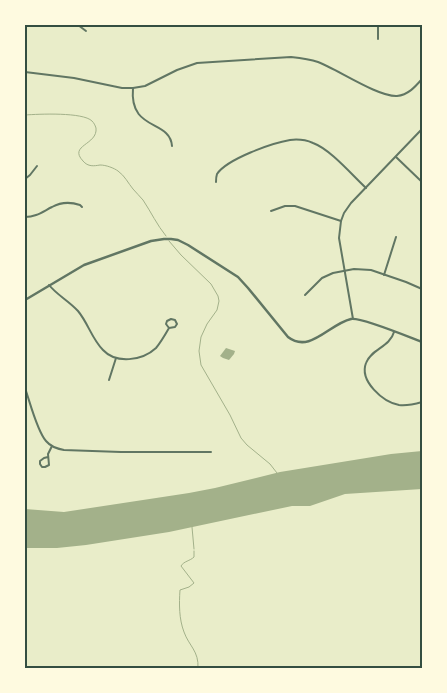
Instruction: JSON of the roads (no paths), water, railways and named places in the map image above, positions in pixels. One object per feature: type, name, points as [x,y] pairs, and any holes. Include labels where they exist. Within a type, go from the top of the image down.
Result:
[{"type":"street","points":[[78,25],[86,31]]},
{"type":"street","points":[[378,25],[378,39]]},
{"type":"street","points":[[25,72],[74,78],[122,88],[134,88],[144,86],[177,70],[197,63],[282,57],[304,58],[317,62],[391,96],[406,94],[422,79]]},
{"type":"street","points":[[134,88],[133,102],[138,113],[144,120],[167,134],[172,146]]},
{"type":"street","points":[[352,319],[339,238],[341,221],[348,206],[422,129]]},
{"type":"street","points":[[216,182],[216,177],[219,173],[241,156],[284,142],[298,140],[312,142],[324,149],[366,188]]},
{"type":"street","points":[[396,157],[422,182]]},
{"type":"street","points":[[25,179],[30,176],[37,166]]},
{"type":"street","points":[[25,217],[38,215],[62,204],[75,203],[82,207]]},
{"type":"street","points":[[271,211],[285,206],[295,206],[341,221]]},
{"type":"street","points":[[384,275],[396,237]]},
{"type":"street","points":[[25,300],[84,265],[151,241],[171,239],[188,245],[238,277],[293,341],[309,342],[352,319],[364,321],[422,342]]},
{"type":"street","points":[[305,295],[322,278],[333,273],[354,269],[364,269],[422,289]]},
{"type":"street","points":[[49,285],[73,305],[102,350],[116,358],[131,358],[149,353],[159,344],[169,328],[175,327],[175,320],[167,321],[166,324],[169,328]]},
{"type":"street","points":[[394,332],[390,341],[369,357],[364,368],[366,379],[371,387],[392,403],[407,405],[422,402]]},
{"type":"street","points":[[109,380],[116,358]]},
{"type":"street","points":[[25,388],[41,433],[52,446],[64,450],[211,452]]},
{"type":"street","points":[[48,457],[40,461],[42,467],[49,465],[48,457],[52,446]]},
{"type":"waterway","points":[[25,115],[71,115],[80,116],[92,121],[96,128],[95,134],[81,148],[79,156],[91,166],[107,166],[125,177],[143,200],[166,236]]},
{"type":"waterway","points":[[169,241],[211,284],[218,296],[217,310],[201,337],[199,351],[201,365],[241,438],[270,464],[277,473]]},
{"type":"waterway","points":[[192,527],[194,549]]},
{"type":"waterway","points":[[194,551],[194,557],[181,566],[194,583],[180,590],[180,617],[186,637],[197,657],[198,668]]}]
